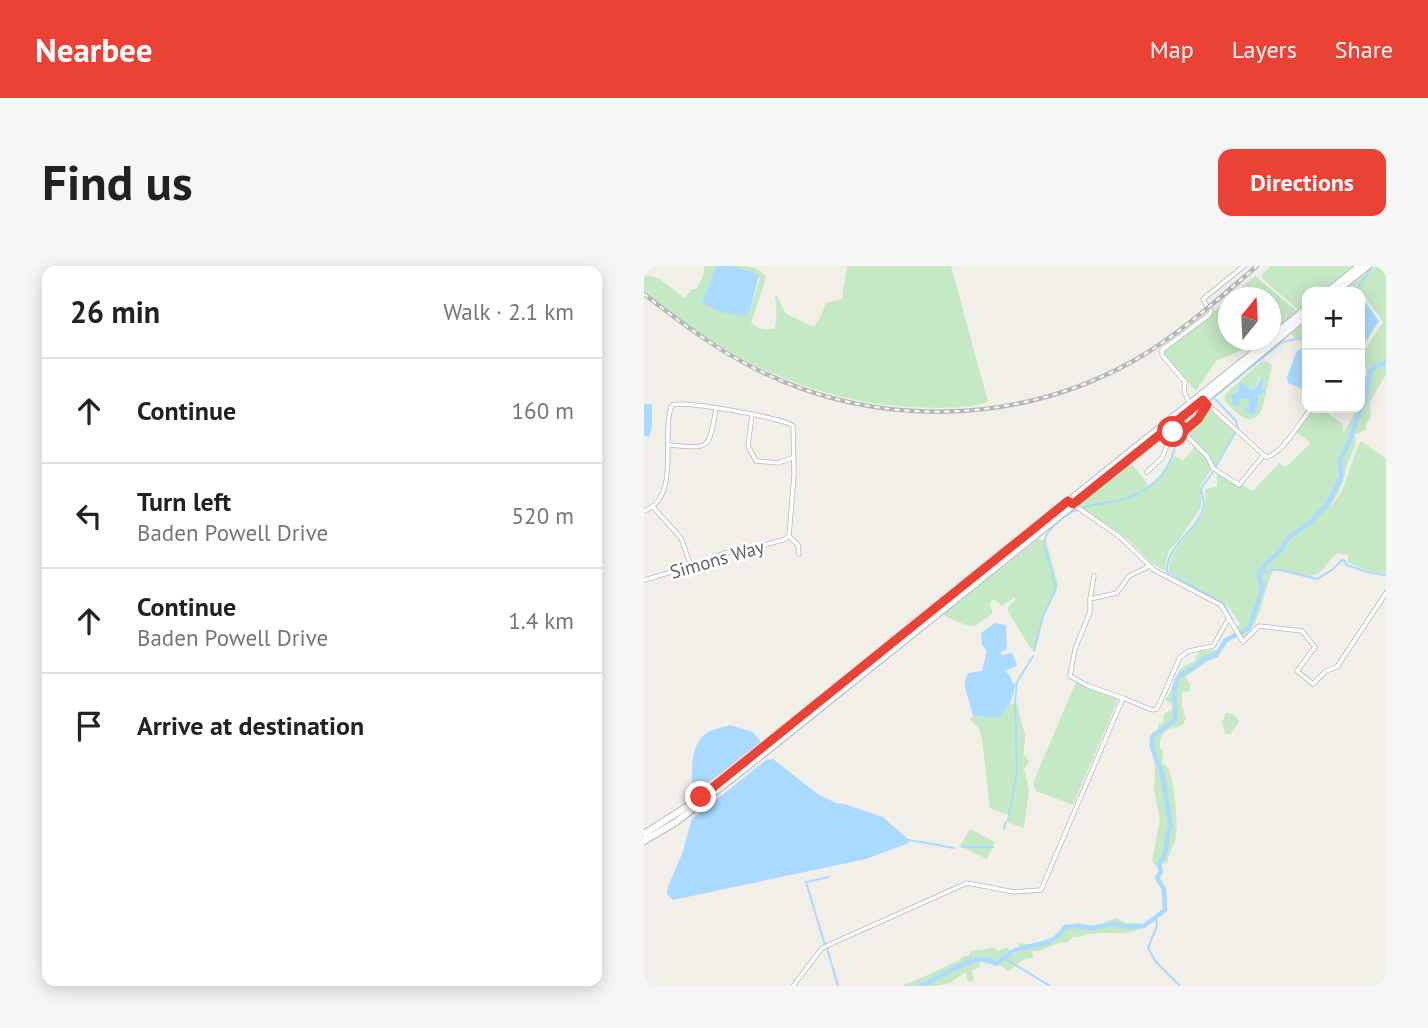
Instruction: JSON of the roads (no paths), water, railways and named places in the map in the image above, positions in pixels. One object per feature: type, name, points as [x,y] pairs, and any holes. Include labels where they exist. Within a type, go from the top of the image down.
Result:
[{"type":"main road","points":[[1333,287],[1360,266]]},
{"type":"main road","points":[[1341,287],[1368,266]]},
{"type":"main road","points":[[1281,330],[1302,312]]},
{"type":"main road","points":[[644,834],[697,800],[1203,400],[1302,318]]},
{"type":"main road","points":[[1203,400],[1258,350]]},
{"type":"main road","points":[[644,841],[700,804],[1071,502]]},
{"type":"street","points":[[1188,400],[1184,391],[1185,382],[1162,355],[1162,350],[1209,315],[1211,311],[1203,299],[1244,266]]},
{"type":"street","points":[[1147,472],[1162,458],[1171,435],[1198,419],[1203,400],[1262,457],[1273,455],[1308,413]]},
{"type":"street","points":[[644,511],[653,508],[665,489],[670,411],[674,404],[737,410],[790,423],[793,428],[794,475],[789,536],[798,545],[799,554]]},
{"type":"street","points":[[668,445],[706,445],[710,440],[716,409]]},
{"type":"street","points":[[1184,428],[1195,417],[1195,409]]},
{"type":"street","points":[[752,415],[748,446],[756,461],[778,463],[793,458]]},
{"type":"street","points":[[1184,428],[1185,436],[1207,456],[1213,468],[1238,485],[1262,457]]},
{"type":"street","points":[[1071,502],[1120,537],[1156,571],[1221,605],[1243,642],[1259,626],[1302,631],[1315,648],[1297,671],[1314,684],[1326,671],[1336,667],[1386,593]]},
{"type":"street","points":[[653,508],[681,538],[691,566]]},
{"type":"street","name":"Simons Way","points":[[644,580],[709,561],[724,553],[741,551],[789,536]]},
{"type":"street","points":[[1090,599],[1117,593],[1129,576],[1148,565]]},
{"type":"street","points":[[1094,576],[1089,615],[1075,649],[1070,676],[1101,692],[1152,710],[1157,709],[1180,657],[1189,651],[1213,646],[1229,618]]},
{"type":"street","points":[[793,986],[825,946],[967,883],[1020,892],[1042,889],[1123,698]]},
{"type":"water","points":[[716,266],[733,266],[759,275],[750,311],[744,316],[720,312],[702,303]]},
{"type":"water","points":[[1365,302],[1379,321],[1365,343]]},
{"type":"water","points":[[1302,348],[1302,389],[1288,383],[1287,378],[1296,352]]},
{"type":"water","points":[[1263,376],[1263,394],[1258,394],[1258,406],[1253,415],[1244,411],[1249,404],[1247,398],[1240,399],[1239,406],[1236,407],[1231,403],[1231,395],[1238,392],[1240,383],[1250,390],[1254,389]]},
{"type":"water","points":[[644,404],[652,404],[649,437],[644,436]]},
{"type":"water","points":[[995,623],[1006,625],[1007,649],[1000,653],[1012,653],[1017,664],[1005,671],[1013,684],[1016,683],[1011,701],[999,718],[973,716],[965,680],[968,673],[982,671],[987,650],[982,645],[981,633]]},
{"type":"water","points":[[730,725],[753,732],[761,742],[696,793],[692,792],[692,768],[697,743],[708,732]]},
{"type":"water","points":[[773,759],[819,795],[883,817],[909,840],[909,843],[866,859],[673,900],[667,894],[668,886],[682,854],[692,819],[766,760]]},
{"type":"waterway","points":[[1358,287],[1371,268]]},
{"type":"waterway","points":[[1208,402],[1282,342],[1302,338]]},
{"type":"waterway","points":[[920,986],[958,966],[979,959],[995,964],[1014,951],[1055,938],[1065,927],[1091,928],[1112,924],[1144,926],[1165,910],[1164,889],[1157,878],[1161,872],[1159,864],[1165,853],[1171,827],[1162,774],[1152,747],[1152,737],[1175,720],[1175,687],[1179,677],[1216,655],[1226,640],[1249,628],[1262,590],[1259,574],[1264,566],[1282,549],[1288,538],[1309,524],[1329,502],[1341,477],[1340,459],[1365,402],[1370,373],[1373,368],[1386,362]]},
{"type":"waterway","points":[[1215,399],[1236,421],[1238,429]]},
{"type":"waterway","points":[[1179,435],[1181,429]]},
{"type":"waterway","points":[[1215,468],[1235,433]]},
{"type":"waterway","points":[[1143,491],[1165,470],[1176,443]]},
{"type":"waterway","points":[[1213,472],[1201,489],[1204,503],[1201,514],[1172,553],[1167,572],[1224,604],[1234,624]]},
{"type":"waterway","points":[[1082,508],[1140,493]]},
{"type":"waterway","points":[[1052,572],[1044,544],[1047,534],[1069,513],[1077,510]]},
{"type":"waterway","points":[[1259,574],[1280,570],[1317,579],[1342,560],[1346,565],[1386,575]]},
{"type":"waterway","points":[[1034,651],[1043,616],[1056,589],[1052,574]]},
{"type":"waterway","points":[[1009,815],[1017,772],[1017,682],[1033,656]]},
{"type":"waterway","points":[[1004,829],[1006,822]]},
{"type":"waterway","points":[[909,840],[954,848]]},
{"type":"waterway","points":[[962,847],[993,847]]},
{"type":"waterway","points":[[825,945],[806,882],[829,877]]},
{"type":"waterway","points":[[1156,919],[1157,926],[1148,948],[1156,962],[1180,986]]},
{"type":"waterway","points":[[827,948],[838,986]]},
{"type":"waterway","points":[[1004,958],[1050,986]]},
{"type":"railway","points":[[644,294],[728,354],[804,389],[851,402],[899,410],[948,412],[997,407],[1044,397],[1091,382],[1135,360],[1168,339],[1257,266]]}]
